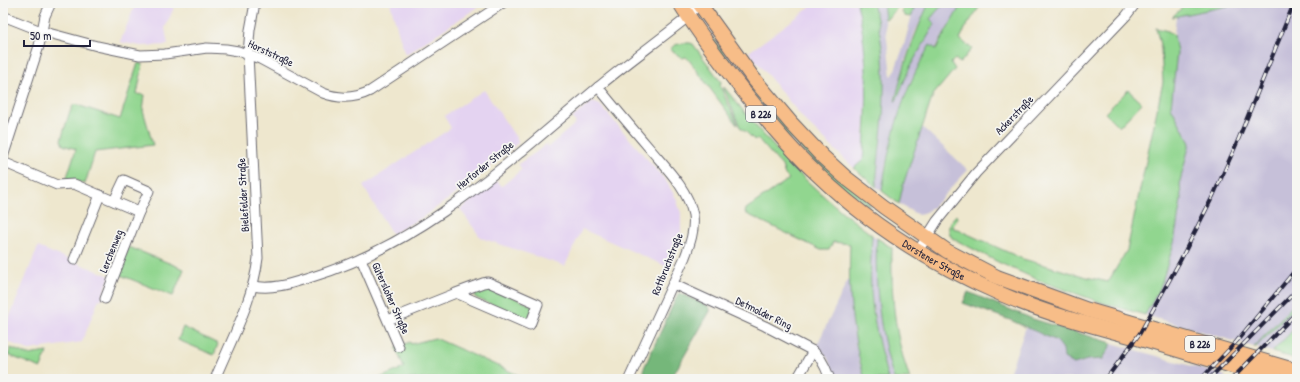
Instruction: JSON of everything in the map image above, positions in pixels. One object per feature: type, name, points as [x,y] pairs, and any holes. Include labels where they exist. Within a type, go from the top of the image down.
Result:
[{"type":"main road","name":"Dorstener Straße","points":[[680,3],[688,17],[740,87],[775,129],[817,174],[882,227],[918,251],[939,264],[1002,295],[1056,314],[1278,379]]},
{"type":"main road","name":"Dorstener Straße","points":[[700,3],[753,78],[791,123],[823,157],[845,177],[884,207],[947,251],[1012,284],[1138,326],[1297,371]]},
{"type":"street","points":[[3,157],[39,46],[45,16],[51,3]]},
{"type":"street","name":"Bielefelder Straße","points":[[215,379],[243,314],[253,286],[258,258],[248,54],[250,30],[256,3]]},
{"type":"street","name":"Horststraße","points":[[3,16],[41,31],[97,46],[140,55],[165,54],[207,48],[226,49],[248,54],[323,93],[341,98],[355,97],[370,91],[503,3]]},
{"type":"street","name":"Herforder Straße","points":[[253,286],[263,288],[282,286],[336,270],[397,241],[423,225],[481,186],[598,87],[688,17],[700,3]]},
{"type":"street","name":"Ackerstraße","points":[[918,251],[926,236],[976,173],[1126,16],[1136,3]]},
{"type":"street","name":"Rottbruchstraße","points":[[598,87],[676,180],[690,206],[694,227],[691,242],[629,379]]},
{"type":"street","points":[[3,162],[58,185],[74,184],[139,212]]},
{"type":"street","name":"Lerchenweg","points":[[105,299],[148,191],[124,180],[114,201]]},
{"type":"street","points":[[74,260],[100,195]]},
{"type":"street","name":"Gütersloher Straße","points":[[361,259],[400,346]]},
{"type":"street","points":[[388,320],[483,282],[488,282],[538,304],[530,325],[456,293]]},
{"type":"street","name":"Detmolder Ring","points":[[673,284],[765,326],[813,351],[820,358],[830,379]]},
{"type":"street","points":[[797,379],[813,351]]},
{"type":"shaded area","points":[[136,3],[176,3],[165,28],[168,45],[141,46],[120,42]]},
{"type":"shaded area","points":[[390,3],[484,3],[405,55]]},
{"type":"shaded area","points":[[816,3],[857,3],[866,53],[867,84],[863,160],[854,168],[806,122],[749,52]]},
{"type":"shaded area","points":[[873,3],[883,3],[891,76],[893,75],[904,45],[915,3],[929,3],[915,32],[905,61],[896,101],[911,65],[935,24],[930,19],[944,3],[962,3],[935,49],[930,45],[910,83],[893,133],[885,167],[882,191],[876,187],[882,129],[884,68],[880,34]]},
{"type":"shaded area","points":[[1229,3],[1297,3],[1297,301],[1254,347],[1145,315],[1160,288],[1174,243],[1181,200],[1180,181],[1190,143],[1171,107],[1177,52],[1174,35],[1176,16],[1228,6]]},
{"type":"shaded area","points":[[484,90],[519,142],[482,174],[447,200],[421,218],[392,234],[363,186],[451,128],[444,116]]},
{"type":"shaded area","points":[[593,102],[600,105],[648,160],[666,181],[676,198],[681,213],[681,232],[677,250],[670,268],[582,229],[565,266],[481,238],[460,209],[497,181],[502,186],[522,169],[518,164],[546,144],[548,147],[576,123],[572,118]]},
{"type":"shaded area","points":[[922,127],[968,170],[933,207],[923,214],[918,215],[899,204],[903,185]]},
{"type":"shaded area","points":[[872,235],[877,238],[877,277],[883,331],[894,379],[888,379],[876,329],[871,291],[870,268]]},
{"type":"shaded area","points":[[38,247],[110,276],[82,342],[29,350],[3,340],[3,333]]},
{"type":"shaded area","points":[[849,278],[853,330],[859,361],[865,379],[836,379],[827,357],[817,345]]},
{"type":"shaded area","points":[[1297,305],[1297,326],[1289,335],[1272,352],[1256,347]]},
{"type":"shaded area","points":[[1026,327],[1057,341],[1074,364],[1087,360],[1103,359],[1112,343],[1226,376],[1223,379],[1007,379]]},
{"type":"green space","points":[[857,3],[873,3],[883,58],[884,103],[876,187],[854,168],[863,160],[866,120],[864,42]]},
{"type":"green space","points":[[883,3],[898,3],[893,13],[885,19]]},
{"type":"green space","points":[[903,3],[915,3],[912,16],[905,16],[902,12]]},
{"type":"green space","points":[[929,3],[944,3],[930,19],[935,24],[911,65],[895,101],[909,51]]},
{"type":"green space","points":[[962,3],[982,3],[960,39],[972,49],[960,63],[955,59],[951,63],[955,69],[933,95],[903,185],[899,204],[882,191],[898,116],[920,62],[930,45],[936,49]]},
{"type":"green space","points":[[1187,3],[1229,3],[1228,6],[1172,17]]},
{"type":"green space","points":[[1156,28],[1168,31],[1174,35],[1177,52],[1171,107],[1190,143],[1180,181],[1181,200],[1174,243],[1160,288],[1145,315],[1100,302],[1043,282],[1000,263],[952,238],[949,231],[949,226],[956,215],[958,217],[952,227],[1023,259],[1108,282],[1127,250],[1163,82],[1161,49]]},
{"type":"green space","points":[[712,37],[742,77],[870,204],[870,207],[827,175],[780,128],[710,39]]},
{"type":"green space","points":[[683,43],[693,44],[721,82],[720,86],[737,125],[689,60],[686,57],[682,58],[670,49],[675,45]]},
{"type":"green space","points":[[138,63],[143,64],[137,94],[145,95],[143,110],[153,145],[95,152],[85,184],[74,180],[66,180],[76,149],[63,145],[61,140],[69,114],[74,104],[120,119]]},
{"type":"green space","points":[[724,87],[760,131],[799,173],[835,206],[872,235],[871,291],[873,313],[888,379],[865,379],[860,362],[856,346],[850,296],[850,244],[833,242],[829,250],[821,250],[745,213],[746,209],[789,179],[785,175],[782,166],[759,140],[753,139],[740,127]]},
{"type":"green space","points":[[1128,90],[1142,103],[1119,127],[1105,113]]},
{"type":"green space","points":[[877,238],[892,248],[892,282],[897,330],[900,346],[910,379],[894,379],[885,345],[877,292]]},
{"type":"green space","points":[[129,247],[184,269],[173,296],[118,274]]},
{"type":"green space","points":[[947,259],[987,280],[1108,322],[1072,314],[1010,292],[946,261]]},
{"type":"green space","points":[[486,285],[531,305],[533,308],[529,318],[526,319],[476,298],[475,295],[477,290]]},
{"type":"green space","points":[[968,292],[1033,319],[1112,343],[1103,359],[1087,360],[1074,364],[1064,358],[1063,349],[1057,341],[1010,320],[963,303]]},
{"type":"green space","points":[[679,293],[708,306],[710,311],[671,379],[651,379],[644,374],[643,370]]},
{"type":"green space","points":[[1297,301],[1297,305],[1256,347],[1254,347]]},
{"type":"green space","points":[[1297,326],[1297,359],[1272,352]]},
{"type":"green space","points":[[183,327],[218,344],[214,355],[178,340]]},
{"type":"green space","points":[[435,338],[527,379],[377,379],[404,368],[396,348],[410,342],[411,344]]},
{"type":"green space","points":[[11,348],[28,355],[47,352],[41,368],[8,355]]},
{"type":"railway","points":[[1106,379],[1140,333],[1180,261],[1214,194],[1236,145],[1294,3]]},
{"type":"railway","points":[[1201,379],[1236,342],[1297,268]]},
{"type":"railway","points":[[1209,379],[1297,290]]},
{"type":"railway","points":[[1232,379],[1297,312]]}]
